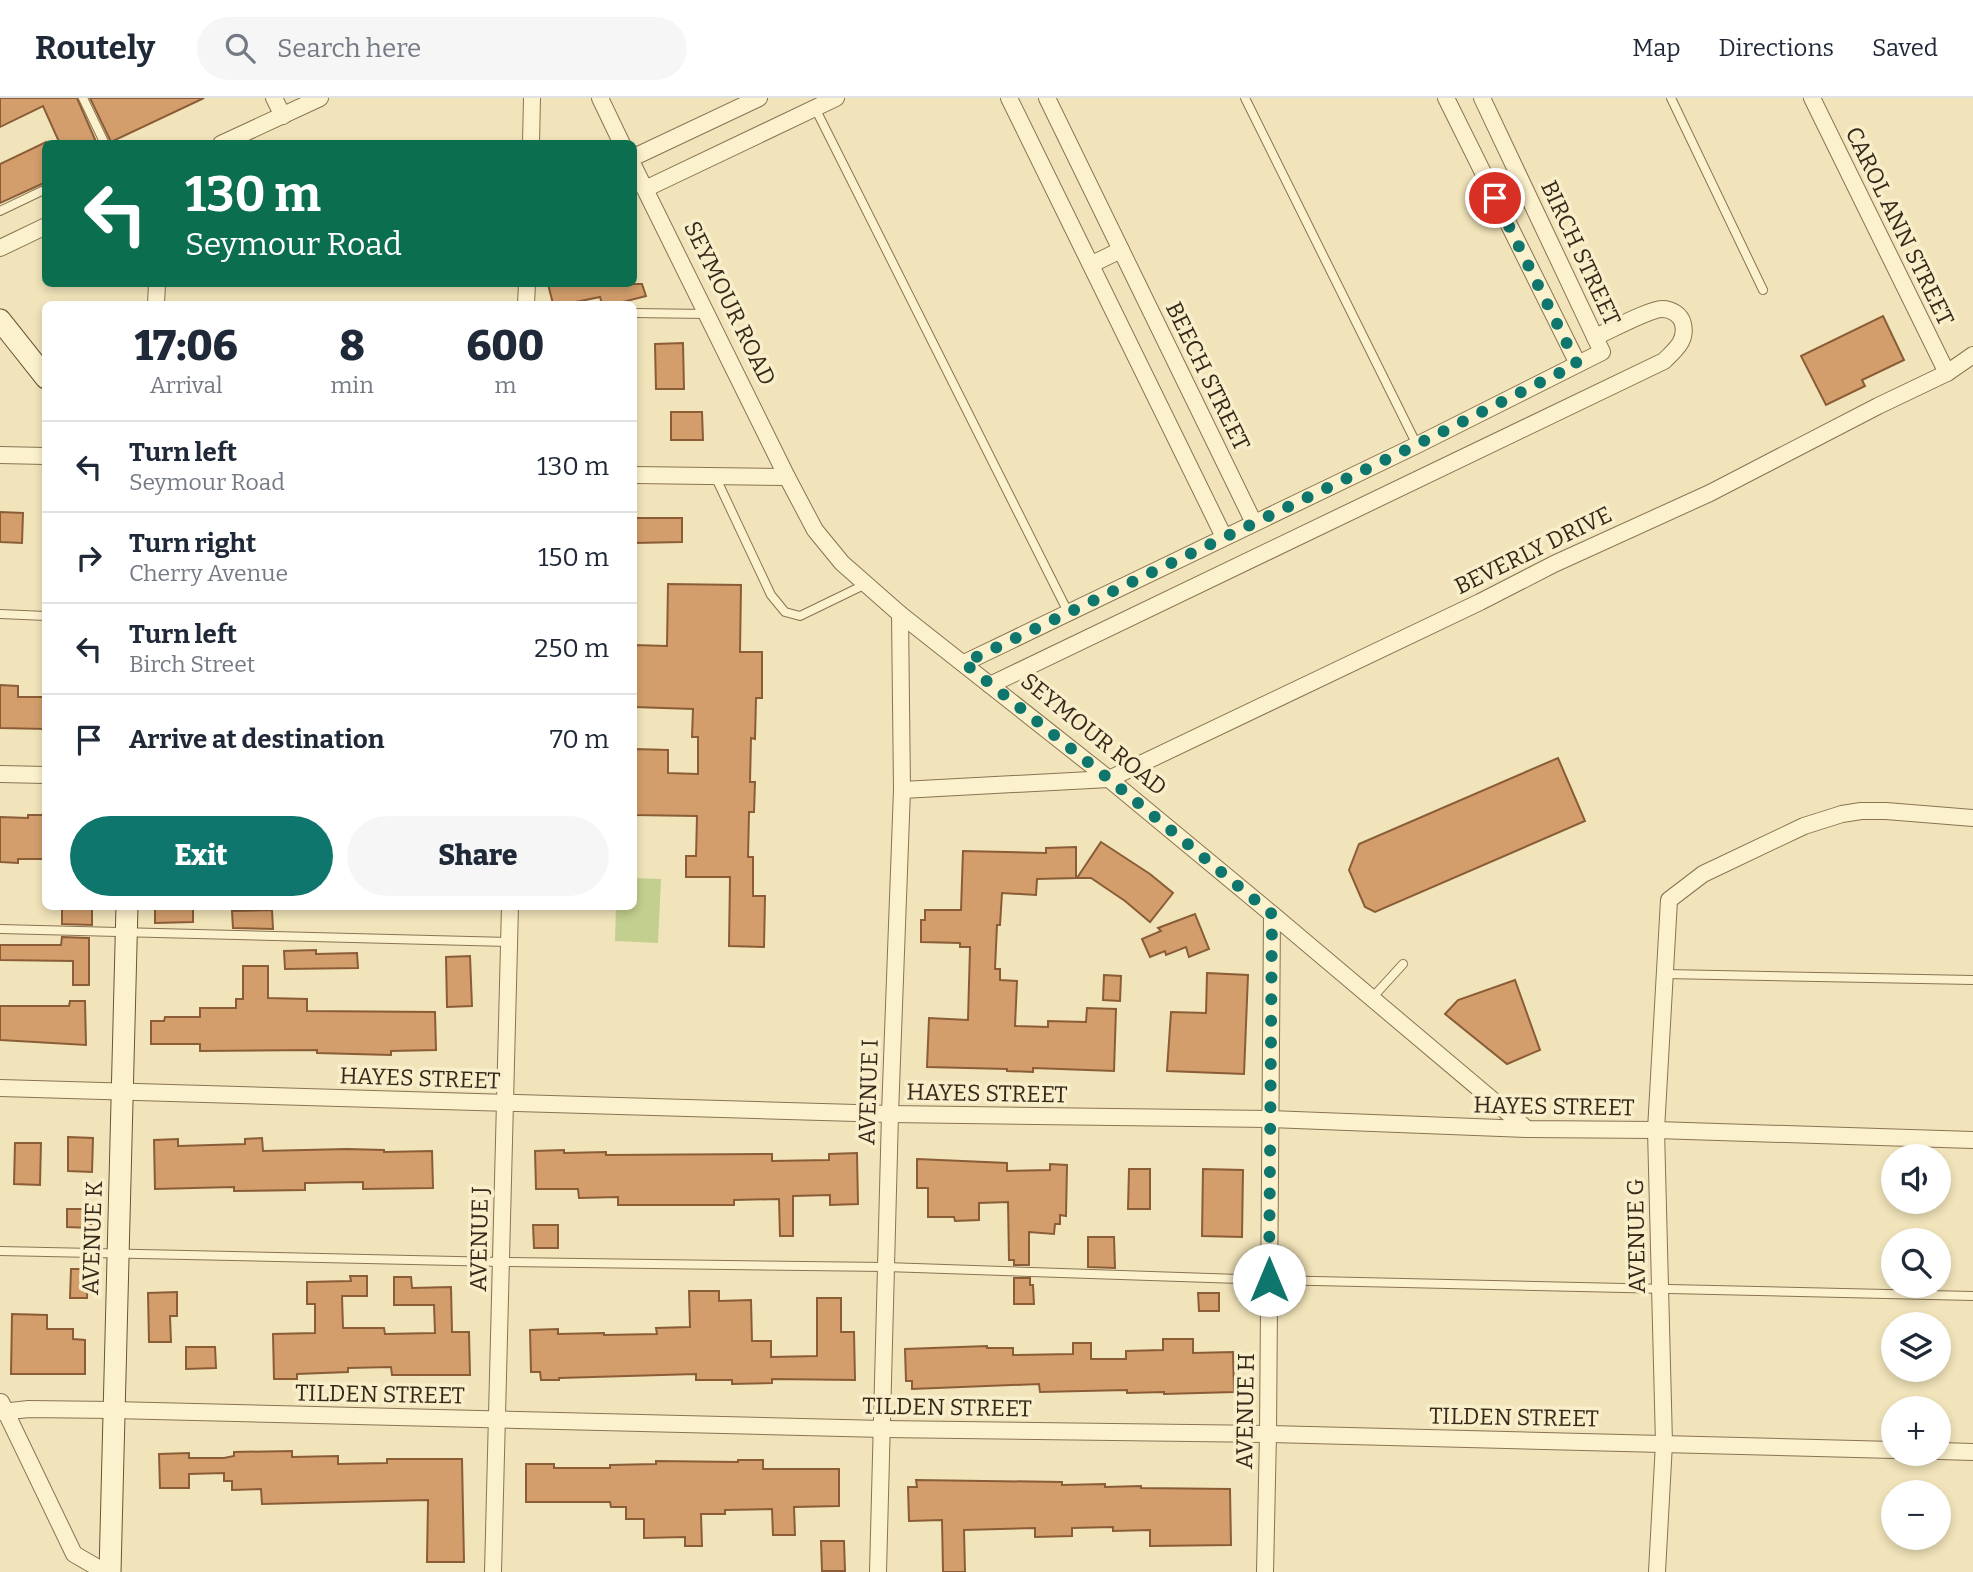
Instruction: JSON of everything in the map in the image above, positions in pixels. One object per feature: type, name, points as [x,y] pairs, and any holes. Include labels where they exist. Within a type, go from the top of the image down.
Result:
[{"type":"street","points":[[274,98],[283,116]]},
{"type":"street","points":[[230,140],[320,98]]},
{"type":"street","points":[[531,140],[532,98]]},
{"type":"street","points":[[600,98],[620,140]]},
{"type":"street","points":[[637,156],[760,98]]},
{"type":"street","points":[[645,190],[836,98]]},
{"type":"street","points":[[1009,98],[1224,537]]},
{"type":"street","name":"BEECH STREET","points":[[1047,98],[1254,523]]},
{"type":"street","points":[[1447,98],[1577,364]]},
{"type":"street","name":"BIRCH STREET","points":[[1482,98],[1599,344]]},
{"type":"street","name":"CAROL ANN STREET","points":[[1811,98],[1947,373]]},
{"type":"street","name":"SEYMOUR ROAD","points":[[637,173],[786,477],[815,530],[842,563],[900,614],[1109,779],[1527,1129]]},
{"type":"street","points":[[0,248],[42,228]]},
{"type":"street","points":[[1091,264],[1121,250]]},
{"type":"street","points":[[964,663],[1416,445],[1577,364],[1599,344],[1660,308],[1674,311],[1683,320],[1685,335],[1679,346],[1664,361],[990,685]]},
{"type":"street","points":[[0,320],[42,373]]},
{"type":"street","name":"BEVERLY DRIVE","points":[[1109,779],[1554,564],[1710,493],[1947,373],[1973,355]]},
{"type":"street","points":[[0,455],[42,456]]},
{"type":"street","points":[[637,475],[786,477]]},
{"type":"street","name":"AVENUE I","points":[[878,1572],[902,790],[900,614]]},
{"type":"street","points":[[0,774],[42,775]]},
{"type":"street","points":[[902,790],[1109,779]]},
{"type":"street","name":"AVENUE G","points":[[1657,1572],[1664,1443],[1656,1130],[1669,900],[1703,874],[1804,826],[1842,814],[1886,811],[1973,818]]},
{"type":"street","name":"AVENUE K","points":[[107,1572],[127,910]]},
{"type":"street","name":"AVENUE J","points":[[493,1572],[510,910]]},
{"type":"street","name":"AVENUE H","points":[[1265,1572],[1272,914]]},
{"type":"street","name":"HAYES STREET","points":[[0,1088],[890,1114],[1270,1119],[1527,1129],[1656,1130],[1973,1140]]},
{"type":"street","points":[[2,1408],[74,1554],[107,1572]]},
{"type":"street","name":"TILDEN STREET","points":[[2,1408],[883,1429],[1268,1433],[1881,1450]]},
{"type":"street","points":[[1951,1451],[1973,1452]]},
{"type":"lane","points":[[83,98],[103,140]]},
{"type":"lane","points":[[1245,98],[1416,445]]},
{"type":"lane","points":[[1671,98],[1763,290]]},
{"type":"lane","points":[[815,108],[1068,612]]},
{"type":"lane","points":[[0,211],[42,191]]},
{"type":"lane","points":[[637,313],[706,314]]},
{"type":"lane","points":[[715,476],[771,595],[785,612],[800,616],[866,584]]},
{"type":"lane","points":[[0,614],[42,616]]},
{"type":"lane","points":[[0,929],[509,942]]},
{"type":"lane","points":[[1372,998],[1404,964]]},
{"type":"lane","points":[[1665,974],[1973,980]]},
{"type":"lane","points":[[0,1251],[886,1267],[1269,1280],[1973,1296]]},
{"type":"green space","points":[[637,878],[661,879],[658,943],[615,941],[616,910],[637,910]]},
{"type":"building","points":[[0,98],[77,98],[95,140],[58,140],[43,106],[0,127]]},
{"type":"building","points":[[90,98],[204,98],[115,140],[110,140]]},
{"type":"building","points":[[42,144],[42,184],[0,203],[0,164]]},
{"type":"building","points":[[637,284],[642,284],[646,296],[627,301],[601,301],[600,297],[581,301],[552,301],[549,287],[637,287]]},
{"type":"building","points":[[1883,316],[1904,360],[1862,380],[1865,386],[1826,405],[1801,356]]},
{"type":"building","points":[[683,343],[684,389],[656,389],[655,344]]},
{"type":"building","points":[[671,412],[702,412],[703,440],[671,440]]},
{"type":"building","points":[[0,512],[23,513],[22,543],[0,542]]},
{"type":"building","points":[[637,518],[682,518],[682,542],[637,543]]},
{"type":"building","points":[[668,584],[741,585],[740,652],[762,652],[762,698],[756,698],[755,739],[751,738],[750,782],[755,782],[754,812],[749,812],[748,857],[753,857],[753,896],[765,896],[764,947],[729,946],[730,877],[686,877],[686,856],[696,856],[697,816],[637,815],[637,749],[668,750],[668,773],[698,774],[698,737],[692,737],[693,709],[637,707],[637,645],[667,646]]},
{"type":"building","points":[[0,685],[18,686],[18,697],[42,697],[42,729],[0,728]]},
{"type":"building","points":[[1558,758],[1585,821],[1375,912],[1365,907],[1349,870],[1359,844]]},
{"type":"building","points":[[28,815],[42,815],[42,859],[18,859],[18,863],[0,862],[0,817],[28,818]]},
{"type":"building","points":[[1101,842],[1150,874],[1173,893],[1150,922],[1091,878],[1077,878]]},
{"type":"building","points":[[1076,847],[1076,878],[1037,879],[1036,895],[1002,893],[995,969],[1000,969],[1000,980],[1017,981],[1015,1026],[1048,1027],[1048,1021],[1086,1022],[1087,1008],[1116,1009],[1114,1071],[1033,1068],[1033,1072],[927,1067],[929,1018],[968,1020],[970,947],[960,947],[960,943],[921,942],[921,920],[925,920],[925,910],[961,910],[963,851],[1046,853],[1046,848]]},
{"type":"building","points":[[62,910],[92,910],[92,925],[62,924]]},
{"type":"building","points":[[155,910],[193,910],[193,922],[155,923]]},
{"type":"building","points":[[272,910],[273,929],[233,928],[232,911]]},
{"type":"building","points":[[1195,914],[1209,949],[1189,957],[1186,947],[1166,955],[1165,951],[1150,957],[1142,939],[1161,931],[1158,928]]},
{"type":"building","points":[[62,937],[89,938],[89,985],[73,985],[73,961],[0,960],[0,945],[61,945]]},
{"type":"building","points":[[316,950],[316,954],[357,953],[358,968],[285,969],[284,951]]},
{"type":"building","points":[[470,956],[472,1006],[447,1007],[446,957]]},
{"type":"building","points":[[243,966],[268,966],[268,998],[307,999],[307,1011],[435,1012],[436,1050],[391,1051],[391,1055],[317,1053],[317,1050],[200,1051],[200,1044],[151,1044],[151,1021],[164,1021],[165,1017],[200,1017],[200,1008],[236,1008],[236,999],[243,999]]},
{"type":"building","points":[[1207,973],[1248,975],[1244,1074],[1167,1071],[1171,1012],[1206,1013]]},
{"type":"building","points":[[1104,975],[1121,976],[1120,1001],[1103,1000]]},
{"type":"building","points":[[1515,980],[1540,1050],[1507,1064],[1445,1014],[1458,1000]]},
{"type":"building","points":[[70,1001],[85,1001],[86,1045],[0,1040],[0,1006],[69,1006]]},
{"type":"building","points":[[68,1137],[93,1138],[92,1172],[68,1171]]},
{"type":"building","points":[[262,1138],[263,1151],[432,1151],[433,1188],[363,1189],[363,1182],[305,1183],[305,1190],[234,1191],[234,1187],[155,1189],[154,1140],[178,1139],[178,1146],[245,1144],[245,1139]]},
{"type":"building","points":[[15,1143],[41,1143],[40,1185],[14,1184]]},
{"type":"building","points":[[564,1150],[564,1153],[606,1152],[606,1155],[772,1154],[772,1161],[829,1160],[829,1154],[857,1153],[858,1204],[830,1205],[830,1195],[793,1196],[793,1236],[780,1236],[779,1199],[734,1200],[734,1205],[618,1205],[618,1197],[579,1198],[578,1189],[536,1189],[535,1151]]},
{"type":"building","points":[[917,1159],[1007,1163],[1007,1171],[1050,1170],[1050,1164],[1067,1165],[1066,1216],[1060,1215],[1060,1224],[1055,1224],[1054,1234],[1029,1232],[1029,1265],[1014,1265],[1014,1260],[1009,1260],[1008,1202],[979,1203],[979,1220],[955,1221],[954,1217],[928,1217],[928,1188],[917,1188]]},
{"type":"building","points":[[1129,1169],[1150,1169],[1150,1209],[1128,1209]]},
{"type":"building","points":[[1203,1169],[1243,1170],[1242,1237],[1202,1236]]},
{"type":"building","points":[[67,1209],[92,1209],[91,1228],[67,1227]]},
{"type":"building","points":[[533,1225],[558,1225],[558,1248],[534,1248]]},
{"type":"building","points":[[1088,1237],[1114,1237],[1115,1268],[1088,1267]]},
{"type":"building","points":[[71,1269],[88,1269],[87,1298],[70,1298]]},
{"type":"building","points":[[350,1276],[367,1276],[367,1296],[342,1296],[343,1328],[384,1328],[385,1334],[435,1333],[434,1305],[394,1305],[394,1277],[411,1277],[412,1288],[451,1287],[452,1332],[469,1332],[470,1375],[392,1375],[391,1367],[348,1368],[348,1372],[297,1374],[297,1379],[274,1379],[273,1334],[315,1333],[315,1304],[307,1304],[307,1282],[351,1281]]},
{"type":"building","points":[[1014,1278],[1030,1278],[1034,1304],[1014,1304]]},
{"type":"building","points":[[689,1291],[719,1291],[719,1301],[751,1300],[752,1341],[771,1341],[771,1357],[817,1356],[817,1298],[841,1298],[841,1332],[854,1332],[855,1380],[772,1379],[772,1383],[732,1384],[732,1380],[696,1380],[696,1374],[541,1380],[540,1372],[531,1372],[530,1330],[558,1329],[558,1334],[604,1335],[657,1334],[656,1328],[690,1327]]},
{"type":"building","points":[[177,1292],[177,1316],[170,1316],[171,1342],[149,1342],[148,1293]]},
{"type":"building","points":[[1198,1293],[1219,1293],[1219,1311],[1199,1311]]},
{"type":"building","points":[[12,1314],[47,1315],[47,1329],[73,1329],[73,1339],[85,1340],[85,1374],[11,1374]]},
{"type":"building","points":[[1163,1339],[1193,1339],[1193,1353],[1233,1352],[1234,1392],[1040,1392],[1039,1384],[912,1389],[912,1381],[906,1381],[905,1349],[987,1346],[1013,1348],[1013,1355],[1073,1354],[1073,1343],[1091,1343],[1091,1359],[1126,1359],[1126,1351],[1163,1350]]},
{"type":"building","points":[[186,1347],[215,1347],[216,1368],[186,1369]]},
{"type":"building","points":[[292,1451],[292,1457],[338,1456],[338,1464],[387,1463],[387,1459],[462,1459],[464,1562],[427,1562],[428,1500],[262,1504],[261,1489],[232,1490],[232,1481],[224,1481],[224,1473],[189,1474],[189,1488],[160,1488],[159,1454],[189,1453],[189,1458],[224,1458],[234,1456],[234,1452]]},
{"type":"building","points":[[763,1460],[763,1469],[839,1469],[839,1506],[794,1507],[795,1535],[773,1535],[772,1509],[725,1510],[725,1514],[701,1514],[702,1546],[685,1546],[685,1537],[644,1538],[644,1519],[626,1519],[626,1507],[611,1507],[610,1502],[526,1502],[526,1464],[554,1464],[554,1468],[610,1468],[610,1465],[656,1464],[656,1461]]},
{"type":"building","points":[[916,1480],[1062,1482],[1062,1485],[1105,1484],[1105,1487],[1230,1489],[1231,1545],[1150,1546],[1150,1530],[1113,1531],[1113,1527],[1072,1528],[1072,1536],[1035,1537],[1035,1528],[964,1530],[965,1572],[943,1572],[942,1520],[909,1521],[908,1487],[917,1487]]},
{"type":"building","points":[[821,1541],[844,1541],[845,1571],[822,1571]]},
{"type":"route","points":[[1269,1280],[1272,914],[964,663],[1416,445],[1577,364],[1495,198]]}]
